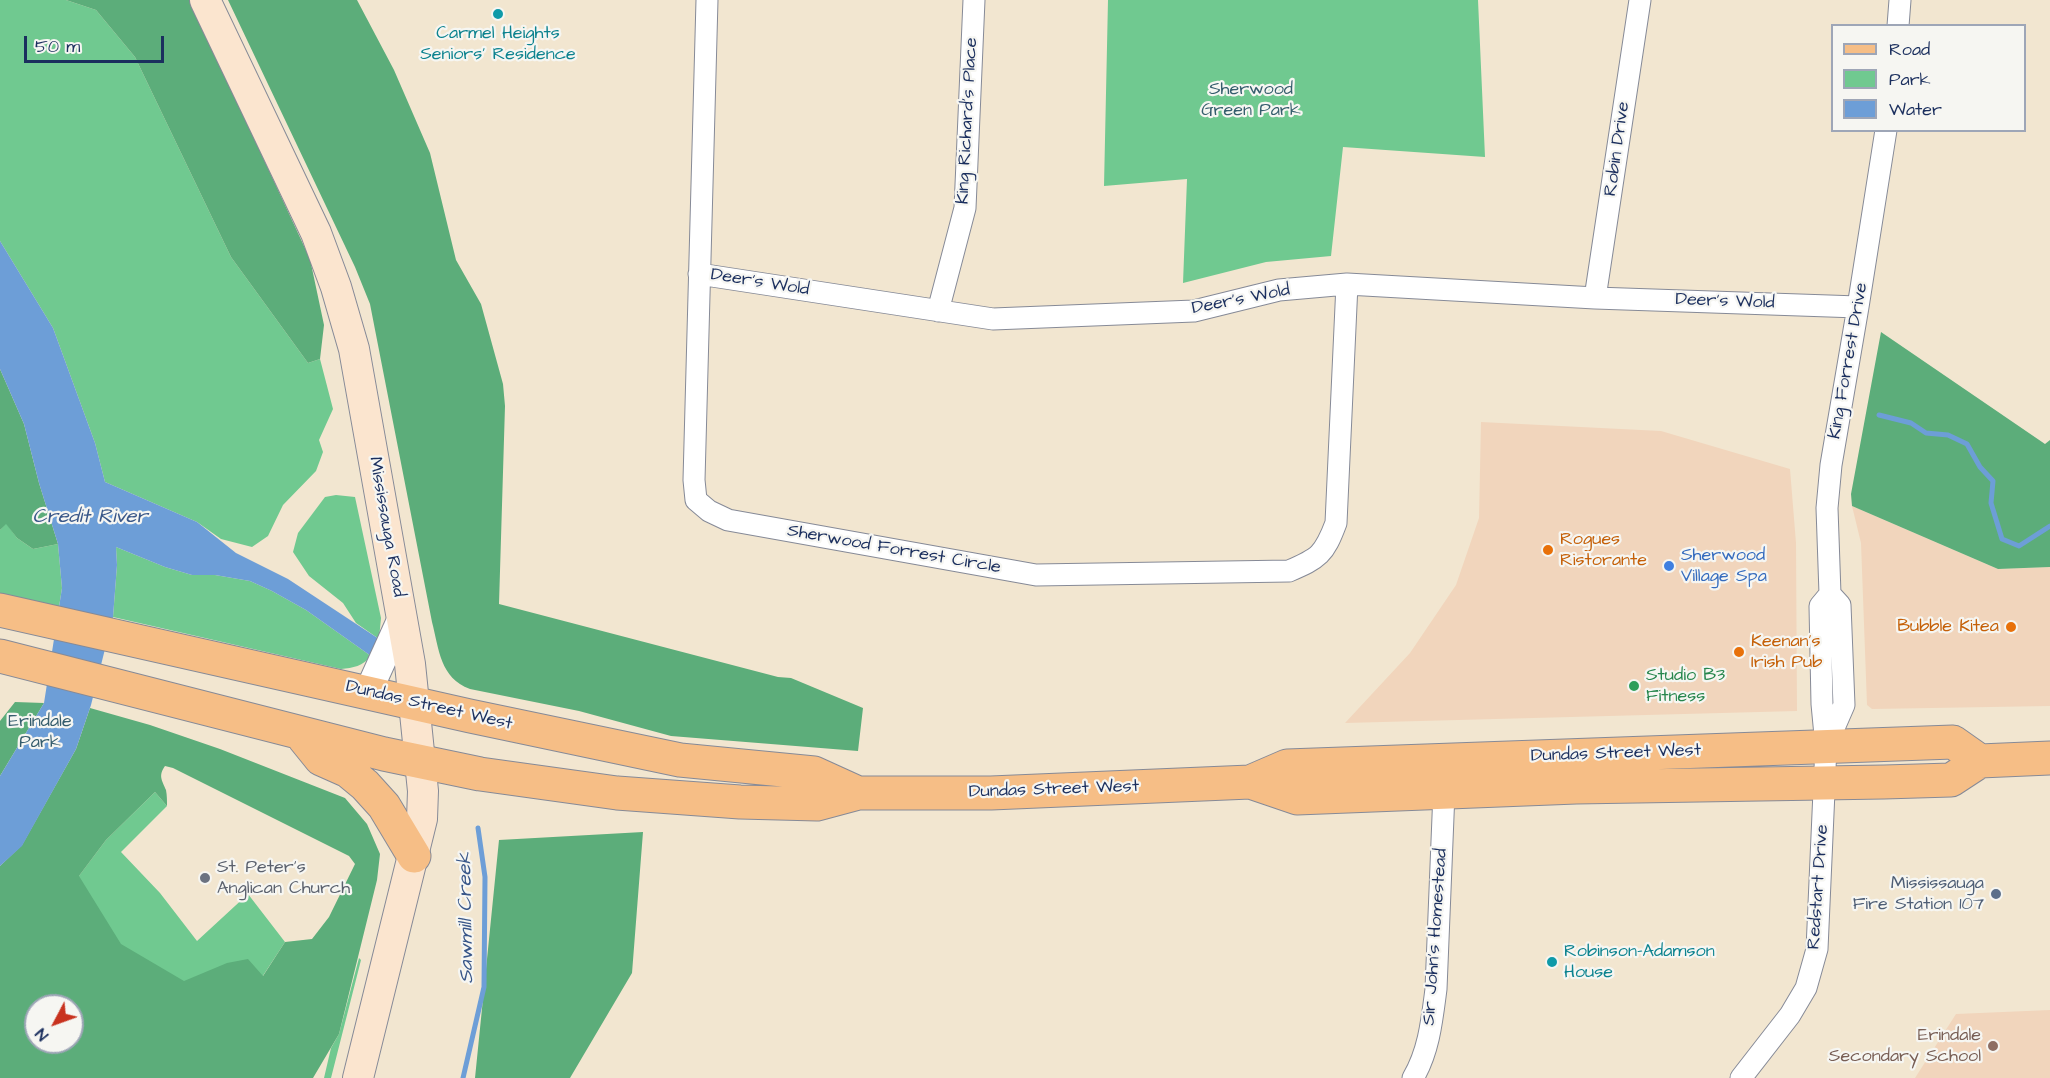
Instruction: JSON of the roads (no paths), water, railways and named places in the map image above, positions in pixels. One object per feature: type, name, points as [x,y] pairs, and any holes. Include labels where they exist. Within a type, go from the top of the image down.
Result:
[{"type":"main road","name":"Mississauga Road","points":[[205,0],[316,233],[336,287],[354,349],[410,664],[423,791],[422,819],[358,1078]]},
{"type":"main road","name":"Dundas Street West","points":[[0,610],[680,760],[814,772],[858,794]]},
{"type":"main road","name":"Dundas Street West","points":[[0,656],[301,734],[420,761],[550,785],[740,802],[818,804],[858,794],[991,793],[1250,782],[1287,766],[1826,746],[1953,742],[1980,761],[1951,780],[1576,787],[1297,798],[1250,782]]},
{"type":"main road","points":[[301,734],[321,759],[348,771],[365,785],[384,806],[414,856]]},
{"type":"main road","points":[[1980,761],[2050,759]]},
{"type":"street","name":"Sherwood Forrest Circle","points":[[707,0],[694,480],[696,500],[709,511],[728,520],[1036,575],[1288,571],[1315,559],[1328,544],[1336,523],[1347,284]]},
{"type":"street","name":"King Richard's Place","points":[[938,310],[965,208],[974,0]]},
{"type":"street","name":"Robin Drive","points":[[1595,298],[1640,0]]},
{"type":"street","points":[[1898,24],[1900,0]]},
{"type":"street","name":"King Forrest Drive","points":[[1826,746],[1822,704],[1820,606],[1830,594],[1827,508],[1831,465],[1886,132]]},
{"type":"street","name":"Deer's Wold","points":[[699,274],[993,319],[1194,311],[1279,290],[1347,284],[1595,298],[1858,307]]},
{"type":"street","points":[[368,692],[402,617]]},
{"type":"street","name":"Redstart Drive","points":[[1742,1078],[1790,1015],[1806,988],[1817,949],[1826,746]]},
{"type":"street","name":"Sir John's Homestead","points":[[1413,1078],[1423,1061],[1433,1018],[1443,792]]},
{"type":"water","name":"Credit River","points":[[0,241],[53,328],[95,443],[105,482],[197,522],[236,553],[288,579],[379,639],[371,656],[306,610],[250,581],[215,575],[192,575],[165,567],[116,547],[113,617],[91,705],[76,749],[22,846],[0,866],[0,776],[44,703],[62,588],[58,544],[24,424],[0,369]]},
{"type":"waterway","points":[[1879,415],[1911,423],[1926,433],[1948,435],[1967,444],[1980,467],[1993,481],[1991,503],[2002,539],[2019,546],[2050,526]]},
{"type":"waterway","name":"Sawmill Creek","points":[[463,1078],[484,987],[485,877],[478,828]]},
{"type":"place","name":"Carmel Heights Seniors' Residence","points":[[498,14]]},
{"type":"place","name":"Rogues Ristorante","points":[[1548,550]]},
{"type":"place","name":"Sherwood Village Spa","points":[[1669,566]]},
{"type":"place","name":"Bubble Kitea","points":[[2011,627]]},
{"type":"place","name":"Keenan’s Irish Pub","points":[[1739,652]]},
{"type":"place","name":"Studio B3 Fitness","points":[[1634,686]]},
{"type":"place","name":"St. Peter's Anglican Church","points":[[205,878]]},
{"type":"place","name":"Mississauga Fire Station 107","points":[[1996,894]]},
{"type":"place","name":"Robinson-Adamson House","points":[[1552,962]]},
{"type":"place","name":"Erindale Secondary School","points":[[1993,1046]]},
{"type":"park label","name":"Sherwood Green Park","points":[[1251,100]]},
{"type":"park label","name":"Erindale Park","points":[[40,732]]}]
